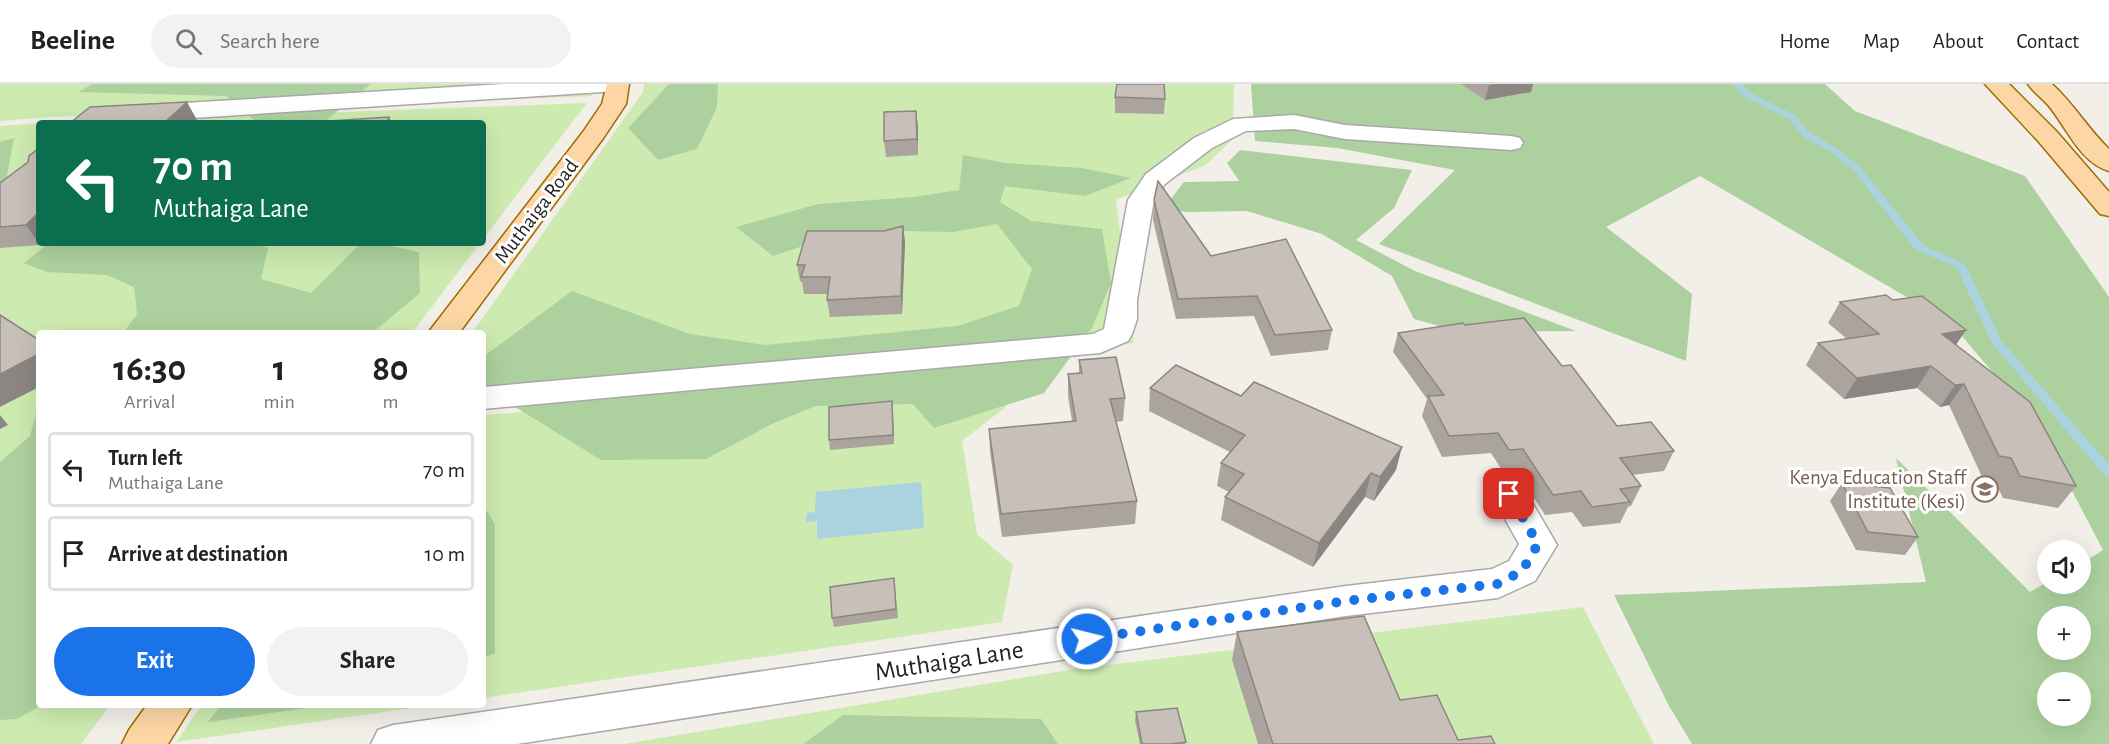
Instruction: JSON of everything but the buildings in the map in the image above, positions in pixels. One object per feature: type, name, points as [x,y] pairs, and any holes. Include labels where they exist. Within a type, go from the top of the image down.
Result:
[{"type":"main road","name":"Muthaiga Road","points":[[445,330],[592,137],[614,104],[618,84]]},
{"type":"main road","points":[[1996,84],[2048,137],[2109,208]]},
{"type":"main road","points":[[2039,84],[2056,100],[2085,140],[2109,163]]},
{"type":"main road","points":[[144,744],[169,708]]},
{"type":"street","points":[[99,120],[116,114],[618,84]]},
{"type":"street","points":[[486,398],[1100,343],[1117,334],[1122,319],[1122,300],[1141,200],[1155,179],[1164,171],[1187,157],[1203,143],[1241,124],[1294,122],[1345,132],[1511,143]]},
{"type":"street","name":"Muthaiga Lane","points":[[393,744],[1346,601],[1498,584],[1522,571],[1538,544],[1509,494]]},
{"type":"green space","points":[[0,84],[592,84],[592,96],[51,117],[0,121]]},
{"type":"green space","points":[[92,84],[371,84],[326,120],[254,120],[226,96],[79,92]]},
{"type":"green space","points":[[644,84],[1234,84],[1233,139],[1206,165],[1116,200],[1134,343],[486,383],[486,330],[474,330],[643,92]]},
{"type":"green space","points":[[669,84],[718,84],[717,107],[697,149],[658,160],[628,128]]},
{"type":"green space","points":[[1251,84],[1825,84],[1855,111],[2025,176],[2109,297],[2109,744],[1692,744],[1669,706],[1614,595],[1926,582],[1896,458],[2030,592],[2037,588],[2037,594],[2091,594],[2091,558],[2103,550],[2038,426],[1951,323],[1700,176],[1606,227],[1692,294],[1686,361],[1379,244],[1455,170],[1337,148],[1255,141]]},
{"type":"green space","points":[[587,103],[486,235],[486,120],[125,120]]},
{"type":"green space","points":[[36,123],[36,246],[478,246],[414,330],[36,330],[36,585],[0,588],[0,126]]},
{"type":"green space","points":[[14,138],[0,212],[0,142]]},
{"type":"green space","points":[[1240,150],[1412,170],[1394,208],[1356,240],[1415,271],[1576,331],[1461,332],[1414,319],[1392,276],[1322,234],[1247,211],[1188,212],[1163,209],[1184,182],[1239,181],[1227,163]]},
{"type":"green space","points":[[963,155],[1005,163],[1082,168],[1131,178],[1085,196],[1005,186],[1000,202],[1031,221],[1102,229],[1111,283],[1092,328],[1044,393],[934,428],[913,404],[816,406],[774,423],[706,459],[601,460],[486,389],[486,355],[572,291],[690,334],[765,345],[957,326],[1019,306],[1032,269],[997,224],[953,232],[902,231],[824,239],[773,256],[736,227],[818,204],[914,197],[959,190]]},
{"type":"green space","points":[[45,246],[261,246],[268,248],[261,279],[311,293],[358,246],[392,246],[419,252],[420,293],[376,330],[125,330],[137,314],[134,287],[107,275],[47,272],[24,263]]},
{"type":"green space","points":[[1001,375],[1007,406],[962,441],[977,534],[1013,565],[1002,622],[486,698],[486,415]]},
{"type":"green space","points":[[36,414],[37,708],[17,719],[0,720],[0,462],[30,436]]},
{"type":"green space","points":[[486,510],[495,524],[495,653],[486,657]]},
{"type":"green space","points":[[1583,607],[1654,744],[624,744],[1075,669]]},
{"type":"green space","points":[[0,639],[36,700],[36,708],[108,708],[81,744],[0,744]]},
{"type":"green space","points":[[200,708],[411,708],[176,742]]},
{"type":"green space","points":[[219,708],[307,708],[208,722]]},
{"type":"green space","points":[[843,715],[1041,719],[1058,744],[803,744]]},
{"type":"water","points":[[921,482],[924,528],[817,539],[817,521],[806,522],[807,513],[815,512],[816,492]]},
{"type":"waterway","points":[[1736,84],[1746,94],[1792,117],[1806,134],[1836,152],[1857,169],[1919,247],[1961,266],[1996,341],[2109,473]]},
{"type":"place","name":"Kenya Education Staff Institute (Kesi)","points":[[1985,489]]},
{"type":"route","points":[[1087,639],[1346,601],[1498,584],[1522,571],[1538,544],[1509,494]]}]
